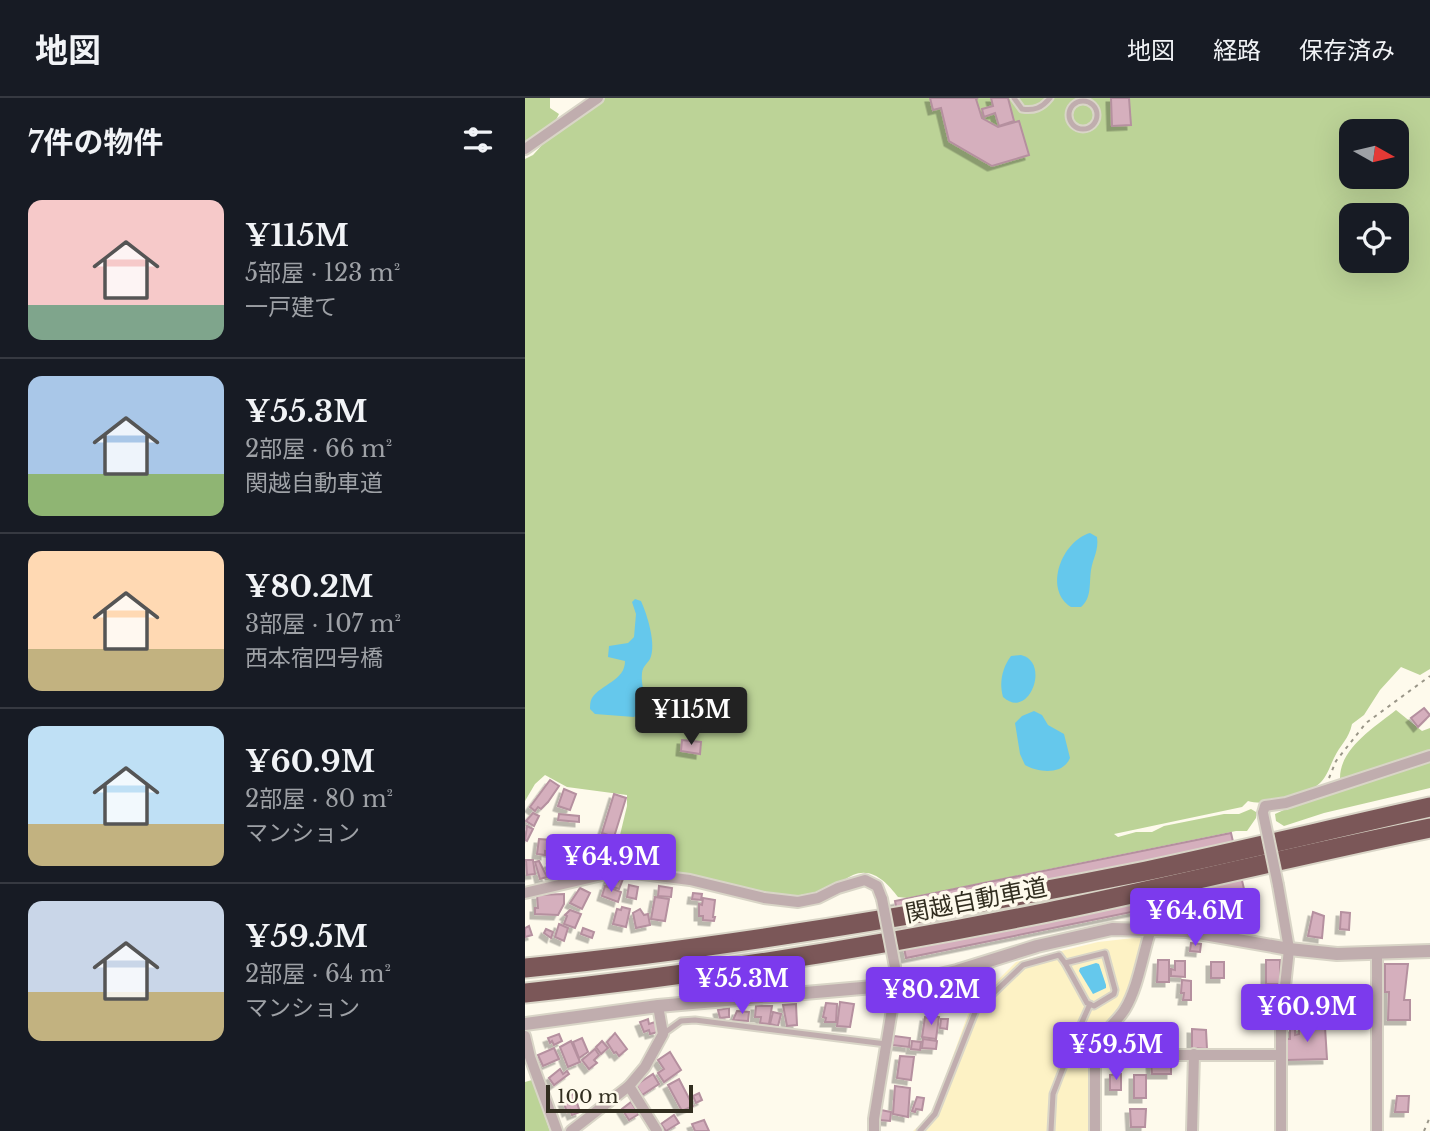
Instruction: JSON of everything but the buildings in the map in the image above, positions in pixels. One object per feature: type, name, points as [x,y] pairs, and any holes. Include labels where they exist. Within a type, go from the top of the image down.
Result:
[{"type":"highway","name":"関越自動車道","points":[[525,968],[750,940],[955,906],[1158,868],[1430,807]]},
{"type":"highway","name":"関越自動車道","points":[[525,993],[684,973],[958,929],[1161,888],[1430,828]]},
{"type":"street","points":[[525,149],[598,98]]},
{"type":"street","points":[[1281,1131],[1283,992],[1289,949],[1263,813],[1265,806],[1286,803],[1430,756]]},
{"type":"street","points":[[525,893],[619,872],[690,880],[764,898],[798,902],[818,898],[865,880],[877,886],[882,899],[897,985],[874,1131]]},
{"type":"street","points":[[525,1024],[659,1006],[897,985],[957,971],[1037,946],[1112,929],[1187,931],[1289,949],[1337,954],[1430,951]]},
{"type":"street","points":[[1095,1131],[1095,1055],[1100,1041],[1130,999],[1151,929]]},
{"type":"street","points":[[1377,954],[1377,1131]]},
{"type":"street","points":[[571,1131],[629,1086],[645,1067],[663,1034],[659,1006]]},
{"type":"street","points":[[525,1036],[557,1131]]},
{"type":"street","points":[[1192,1131],[1194,1054]]},
{"type":"street","points":[[1095,1055],[1281,1055]]},
{"type":"street","points":[[629,1086],[657,1131]]},
{"type":"lane","points":[[1014,98],[1022,109],[1032,110],[1045,105],[1050,98]]},
{"type":"lane","points":[[1089,100],[1096,108],[1097,121],[1090,128],[1076,128],[1070,121],[1071,107],[1079,101],[1089,100]]},
{"type":"lane","points":[[920,1131],[935,1114],[976,1010],[1023,965],[1059,955],[1087,1003],[1094,1006],[1114,993],[1105,953],[1065,963]]},
{"type":"lane","points":[[1051,1131],[1053,1094],[1090,1004]]},
{"type":"lane","points":[[663,1034],[681,1021],[695,1020],[886,1044]]},
{"type":"path","points":[[1322,791],[1336,761],[1366,723],[1430,676]]},
{"type":"path","points":[[1424,1131],[1430,1117]]},
{"type":"shaded area","points":[[1142,937],[1144,940],[1127,995],[1121,1007],[1094,1041],[1090,1131],[913,1131],[932,1114],[968,1014],[1016,962],[1098,942]]},
{"type":"green space","points":[[525,98],[550,98],[550,108],[559,114],[555,122],[525,145]]},
{"type":"green space","points":[[603,98],[1430,98],[1430,669],[1420,675],[1401,667],[1380,690],[1364,715],[1352,724],[1323,780],[1307,792],[1265,803],[1248,801],[1242,807],[1114,834],[1118,837],[1136,832],[1152,832],[1164,826],[1224,814],[1239,814],[1251,809],[1256,812],[1256,818],[1247,831],[1236,831],[907,898],[898,897],[879,878],[867,873],[853,875],[823,890],[791,897],[666,871],[615,865],[608,854],[611,841],[620,835],[627,795],[567,787],[545,775],[535,784],[525,801],[525,159],[533,155],[553,133]]},
{"type":"green space","points":[[1396,710],[1422,731],[1430,728],[1430,752],[1361,776],[1340,778],[1346,757],[1352,748]]},
{"type":"green space","points":[[1430,758],[1430,788],[1324,813],[1284,826],[1276,821],[1275,814],[1286,809]]},
{"type":"green space","points":[[532,1080],[550,1131],[525,1131],[525,1082]]},
{"type":"water","points":[[1090,533],[1097,537],[1097,550],[1088,595],[1081,607],[1071,607],[1058,589],[1059,566],[1071,545]]},
{"type":"water","points":[[635,599],[641,601],[652,638],[652,653],[642,673],[643,707],[634,717],[595,714],[590,709],[592,698],[617,678],[624,668],[625,661],[608,657],[609,646],[628,643],[634,637],[636,614],[632,602]]},
{"type":"water","points":[[1021,655],[1030,660],[1035,668],[1035,678],[1028,696],[1021,702],[1012,702],[1003,697],[1002,676],[1011,656]]},
{"type":"water","points":[[1034,711],[1042,715],[1048,725],[1064,734],[1070,758],[1067,764],[1056,770],[1037,770],[1025,765],[1020,754],[1015,723],[1022,716]]},
{"type":"water","points":[[1099,964],[1106,988],[1093,994],[1079,971],[1080,968]]}]
